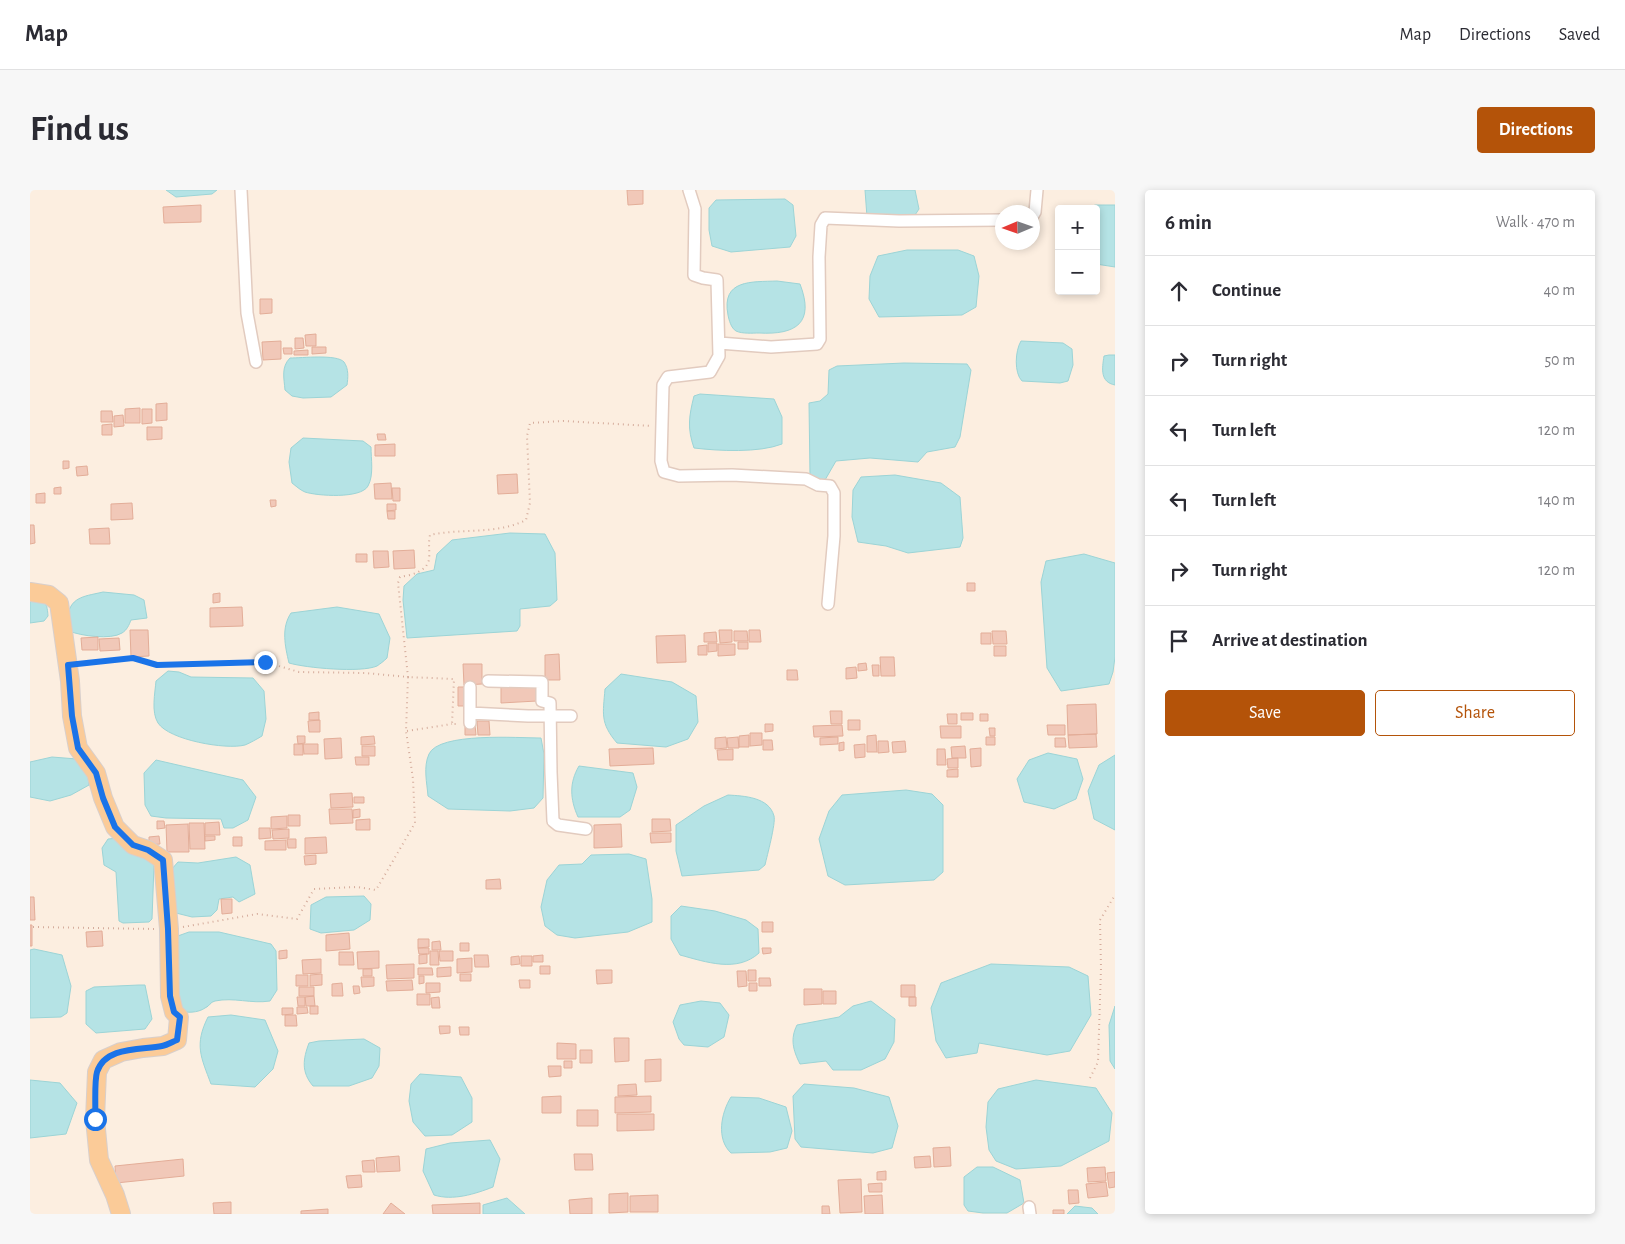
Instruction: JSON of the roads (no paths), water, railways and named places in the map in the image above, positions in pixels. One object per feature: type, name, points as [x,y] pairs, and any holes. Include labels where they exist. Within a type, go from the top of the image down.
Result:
[{"type":"main road","points":[[30,592],[49,595],[59,603],[68,665],[72,716],[78,748],[96,773],[103,798],[115,827],[133,845],[148,850],[163,860],[170,996],[174,1012],[180,1017],[177,1040],[163,1046],[121,1052],[104,1060],[97,1072],[95,1119],[99,1160],[115,1195],[121,1214]]},
{"type":"street","points":[[241,190],[248,313],[256,362]]},
{"type":"street","points":[[689,190],[695,209],[694,275],[717,280],[719,356],[710,372],[668,377],[663,385],[661,461],[664,472],[680,476],[732,475],[806,479],[818,485],[830,486],[834,493],[834,536],[828,604]]},
{"type":"street","points":[[1036,205],[1037,190]]},
{"type":"street","points":[[719,344],[771,347],[817,344],[820,339],[819,257],[821,225],[825,218],[899,221],[995,220]]},
{"type":"street","points":[[488,681],[542,682],[542,701],[550,704],[551,716],[553,821],[558,825],[586,829]]},
{"type":"street","points":[[470,687],[470,718],[571,716]]},
{"type":"water","points":[[166,190],[217,190],[212,194],[176,197]]},
{"type":"water","points":[[865,190],[915,190],[919,209],[915,215],[867,217]]},
{"type":"water","points":[[785,199],[793,205],[796,236],[790,247],[731,252],[712,246],[709,230],[709,208],[716,200]]},
{"type":"water","points":[[1100,205],[1115,205],[1115,267],[1100,265]]},
{"type":"water","points":[[907,250],[958,250],[974,256],[979,276],[976,307],[962,315],[879,317],[869,299],[870,276],[878,256]]},
{"type":"water","points":[[777,281],[800,284],[805,308],[799,324],[783,332],[744,333],[734,330],[729,319],[727,303],[729,295],[734,289],[749,283]]},
{"type":"water","points":[[1021,341],[1063,343],[1072,349],[1073,365],[1068,381],[1060,383],[1022,381],[1019,377],[1016,362]]},
{"type":"water","points":[[1115,355],[1115,385],[1107,381],[1103,374],[1104,356]]},
{"type":"water","points":[[327,357],[340,360],[344,362],[347,368],[347,385],[331,397],[303,398],[292,396],[285,390],[284,377],[285,365],[290,358]]},
{"type":"water","points":[[904,363],[967,364],[971,370],[960,437],[955,447],[927,452],[918,462],[870,458],[836,461],[825,480],[816,482],[810,475],[809,403],[820,401],[828,394],[829,370],[837,366]]},
{"type":"water","points":[[700,394],[774,399],[782,417],[782,444],[751,450],[694,448],[690,434],[690,416],[694,396]]},
{"type":"water","points":[[303,438],[363,441],[371,447],[372,472],[368,486],[364,490],[348,495],[311,493],[298,488],[292,483],[289,462],[291,448]]},
{"type":"water","points":[[895,475],[941,483],[960,497],[963,538],[960,547],[908,553],[886,546],[858,542],[852,517],[853,490],[861,477]]},
{"type":"water","points":[[510,533],[545,534],[555,553],[557,600],[550,606],[520,609],[520,626],[517,631],[407,638],[403,600],[404,586],[417,574],[434,570],[437,554],[452,540]]},
{"type":"water","points":[[1084,554],[1115,563],[1115,657],[1113,672],[1109,684],[1061,691],[1047,668],[1041,582],[1046,561]]},
{"type":"water","points":[[103,592],[134,595],[144,600],[147,618],[131,620],[124,632],[111,636],[88,636],[69,631],[67,619],[72,604],[86,596]]},
{"type":"water","points":[[30,596],[42,600],[46,604],[48,616],[44,621],[30,623]]},
{"type":"water","points":[[337,607],[379,614],[390,638],[387,658],[377,666],[359,669],[320,668],[289,663],[285,644],[285,631],[291,613]]},
{"type":"water","points":[[168,671],[179,672],[191,677],[253,678],[264,691],[266,719],[262,736],[245,745],[225,746],[185,739],[164,729],[156,719],[154,697],[156,681]]},
{"type":"water","points":[[621,674],[672,682],[696,696],[698,722],[688,739],[666,747],[617,743],[605,724],[604,705],[605,689]]},
{"type":"water","points":[[498,737],[541,738],[544,754],[543,798],[534,808],[510,811],[448,809],[428,796],[426,764],[429,754],[436,747],[447,742],[463,739]]},
{"type":"water","points":[[1048,753],[1077,759],[1083,779],[1076,799],[1054,809],[1024,802],[1017,779],[1029,760]]},
{"type":"water","points":[[1115,755],[1115,830],[1094,819],[1088,791],[1099,765]]},
{"type":"water","points":[[52,757],[77,759],[88,777],[89,785],[71,795],[50,801],[30,797],[30,762]]},
{"type":"water","points":[[156,760],[243,780],[256,797],[248,820],[233,828],[224,828],[221,819],[151,816],[145,805],[144,773]]},
{"type":"water","points":[[579,766],[633,773],[637,787],[630,810],[620,817],[578,817],[573,804],[572,785]]},
{"type":"water","points":[[906,790],[932,794],[943,805],[943,872],[934,880],[845,885],[828,876],[819,839],[829,811],[842,795]]},
{"type":"water","points":[[728,795],[761,801],[771,810],[774,816],[774,825],[765,865],[759,870],[682,876],[676,851],[676,825],[704,806]]},
{"type":"water","points":[[119,838],[147,856],[154,865],[152,919],[149,922],[123,923],[119,921],[116,872],[104,865],[102,848],[108,839]]},
{"type":"water","points":[[629,854],[646,859],[652,899],[652,922],[628,932],[575,938],[557,935],[545,926],[541,907],[547,880],[559,865],[582,864],[591,855]]},
{"type":"water","points":[[236,857],[250,865],[255,894],[239,902],[233,897],[219,899],[217,910],[211,916],[192,917],[176,913],[171,870],[178,862],[198,863]]},
{"type":"water","points":[[364,896],[371,904],[370,920],[354,930],[321,933],[310,929],[311,905],[326,897]]},
{"type":"water","points":[[681,906],[715,911],[746,920],[758,929],[759,953],[741,963],[731,964],[711,963],[680,955],[671,939],[671,916]]},
{"type":"water","points":[[189,932],[219,932],[271,944],[276,951],[277,990],[270,1001],[222,1000],[213,1002],[199,1011],[179,1011],[175,937]]},
{"type":"water","points":[[34,949],[62,955],[71,986],[67,1013],[61,1017],[30,1018],[30,950]]},
{"type":"water","points":[[991,964],[1069,967],[1088,976],[1091,1015],[1070,1051],[1047,1055],[979,1043],[977,1053],[946,1058],[936,1041],[931,1008],[941,983]]},
{"type":"water","points":[[145,985],[152,1019],[145,1029],[96,1033],[86,1024],[86,991],[94,987]]},
{"type":"water","points":[[701,1001],[720,1003],[729,1015],[724,1037],[708,1047],[684,1045],[679,1039],[673,1022],[680,1005]]},
{"type":"water","points":[[871,1001],[895,1019],[894,1042],[885,1059],[861,1070],[833,1070],[826,1061],[800,1064],[793,1044],[797,1025],[839,1017],[853,1006]]},
{"type":"water","points":[[1115,1006],[1115,1069],[1110,1061],[1109,1025]]},
{"type":"water","points":[[231,1015],[265,1020],[278,1051],[273,1069],[255,1087],[211,1084],[204,1066],[200,1043],[208,1017]]},
{"type":"water","points":[[364,1039],[380,1048],[379,1066],[372,1078],[349,1086],[313,1086],[306,1076],[304,1065],[309,1043]]},
{"type":"water","points":[[420,1074],[461,1077],[472,1098],[472,1122],[452,1135],[425,1136],[413,1122],[409,1101],[411,1084]]},
{"type":"water","points":[[30,1080],[60,1083],[77,1103],[66,1134],[30,1138]]},
{"type":"water","points":[[1036,1080],[1096,1088],[1112,1113],[1109,1141],[1061,1166],[1016,1169],[996,1161],[989,1150],[986,1127],[988,1102],[998,1089]]},
{"type":"water","points":[[804,1084],[854,1088],[889,1097],[898,1126],[892,1148],[873,1153],[801,1147],[795,1139],[793,1096]]},
{"type":"water","points":[[731,1097],[759,1098],[786,1107],[792,1131],[787,1148],[770,1152],[731,1153],[723,1141],[722,1126],[725,1111]]},
{"type":"water","points":[[490,1140],[500,1159],[493,1187],[456,1197],[434,1195],[423,1171],[426,1149],[450,1143]]},
{"type":"water","points":[[977,1167],[993,1167],[1020,1180],[1024,1203],[1007,1213],[968,1211],[964,1205],[964,1177]]},
{"type":"water","points":[[507,1198],[525,1214],[483,1214],[483,1205]]},
{"type":"water","points":[[1075,1206],[1092,1208],[1098,1214],[1067,1214]]}]
